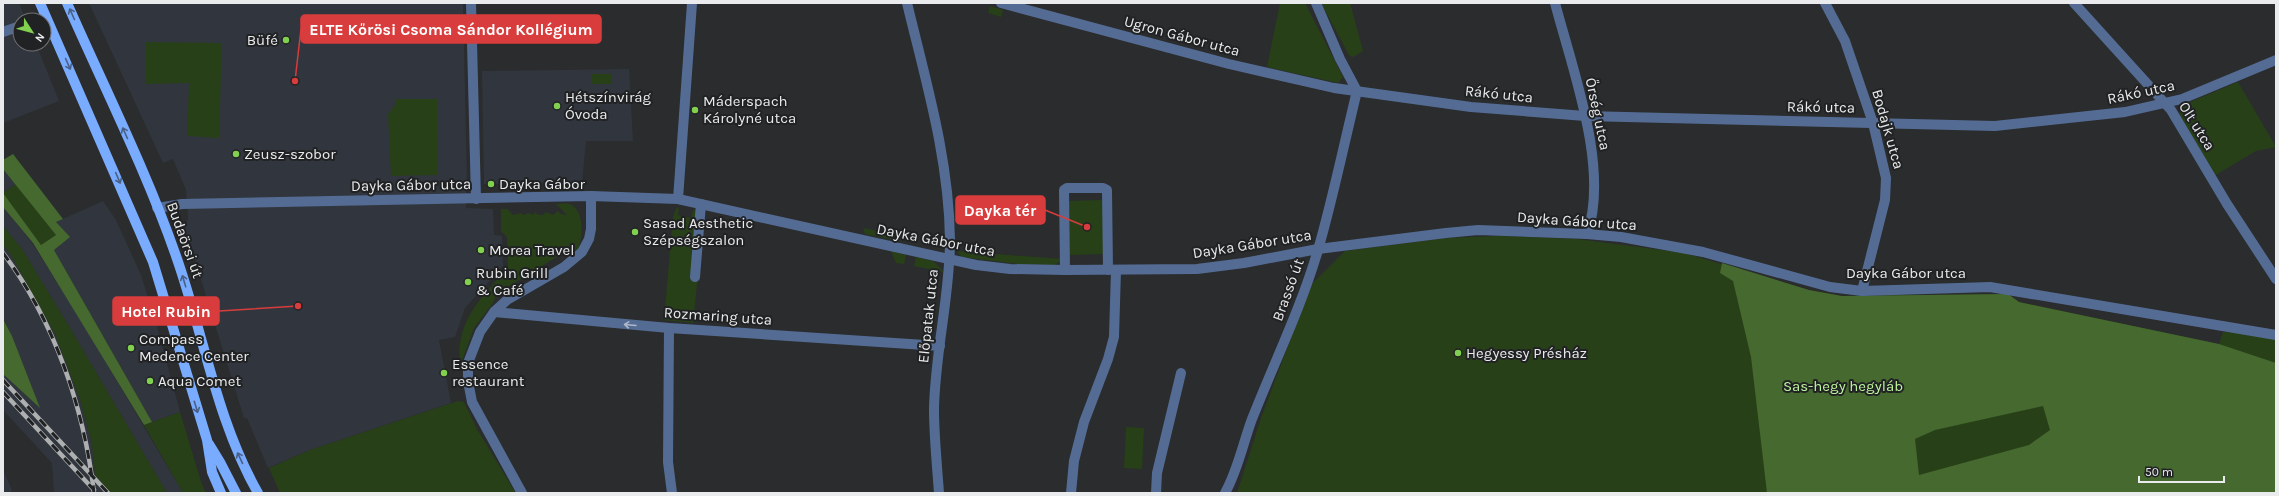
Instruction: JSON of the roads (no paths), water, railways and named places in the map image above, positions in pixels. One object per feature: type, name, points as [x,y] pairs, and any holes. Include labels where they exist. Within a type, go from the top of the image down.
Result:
[{"type":"main road","name":"Budaörsi út","points":[[67,3],[157,208],[184,280],[227,425],[238,454],[258,493]]},
{"type":"main road","points":[[52,37],[153,262],[206,440],[212,472],[221,493]]},
{"type":"main road","points":[[206,440],[220,462],[236,493]]},
{"type":"street","points":[[471,3],[476,199]]},
{"type":"street","points":[[678,199],[692,3]]},
{"type":"street","name":"Előpatak utca","points":[[907,3],[940,138],[947,185],[949,259],[934,409],[939,493]]},
{"type":"street","name":"Ugron Gábor utca","points":[[1001,3],[1229,64],[1357,92]]},
{"type":"street","points":[[1316,3],[1340,60],[1357,92]]},
{"type":"street","name":"Őrség utca","points":[[1556,3],[1591,138],[1594,188],[1587,234]]},
{"type":"street","name":"Bodajk utca","points":[[1826,3],[1845,41],[1873,123],[1886,178],[1885,200],[1862,291]]},
{"type":"street","name":"Olt utca","points":[[2074,3],[2171,110],[2227,204],[2276,279]]},
{"type":"street","name":"Rákó utca","points":[[1357,92],[1471,107],[1585,116],[2003,125],[2125,112],[2182,99],[2276,60]]},
{"type":"street","name":"Brassó út","points":[[1225,493],[1231,483],[1252,420],[1284,345],[1318,249],[1357,92]]},
{"type":"street","points":[[1065,270],[1064,190],[1067,188],[1103,188],[1107,190],[1114,337],[1108,360],[1084,422],[1074,461],[1071,493]]},
{"type":"street","name":"Dayka Gábor utca","points":[[157,208],[190,204],[591,196],[678,199],[991,267],[1065,270],[1220,267],[1318,249],[1478,230],[1587,234],[1621,237],[1681,247],[1830,287],[1862,291],[1990,287],[2276,335]]},
{"type":"street","points":[[522,493],[472,402],[468,381],[468,363],[480,332],[494,312],[507,300],[564,268],[582,252],[589,239],[591,229],[591,196]]},
{"type":"street","points":[[695,277],[701,204]]},
{"type":"street","name":"Rozmaring utca","points":[[494,312],[669,328],[940,346]]},
{"type":"street","points":[[669,328],[668,462],[672,493]]},
{"type":"street","points":[[1156,493],[1157,473],[1181,373]]},
{"type":"railway","points":[[3,253],[38,308],[64,367],[75,398],[83,429],[94,493]]},
{"type":"railway","points":[[3,380],[108,493]]},
{"type":"railway","points":[[3,392],[94,490]]},
{"type":"place","name":"Büfé","points":[[286,40]]},
{"type":"place","name":"ELTE Kőrösi Csoma Sándor Kollégium","points":[[295,81]]},
{"type":"place","name":"Hétszínvirág Óvoda","points":[[557,106]]},
{"type":"place","name":"Máderspach Károlyné utca","points":[[695,110]]},
{"type":"place","name":"Zeusz-szobor","points":[[236,154]]},
{"type":"place","name":"Dayka Gábor","points":[[491,184]]},
{"type":"place","name":"Dayka tér","points":[[1087,227]]},
{"type":"place","name":"Sasad Aesthetic Szépségszalon","points":[[635,232]]},
{"type":"place","name":"Morea Travel","points":[[481,250]]},
{"type":"place","name":"Rubin Grill & Café","points":[[468,282]]},
{"type":"place","name":"Hotel Rubin","points":[[298,306]]},
{"type":"place","name":"Compass Medence Center","points":[[131,348]]},
{"type":"place","name":"Hegyessy Présház","points":[[1458,353]]},
{"type":"place","name":"Essence restaurant","points":[[444,373]]},
{"type":"place","name":"Aqua Comet","points":[[150,381]]},
{"type":"park label","name":"Sas-hegy hegyláb","points":[[1843,386]]}]
